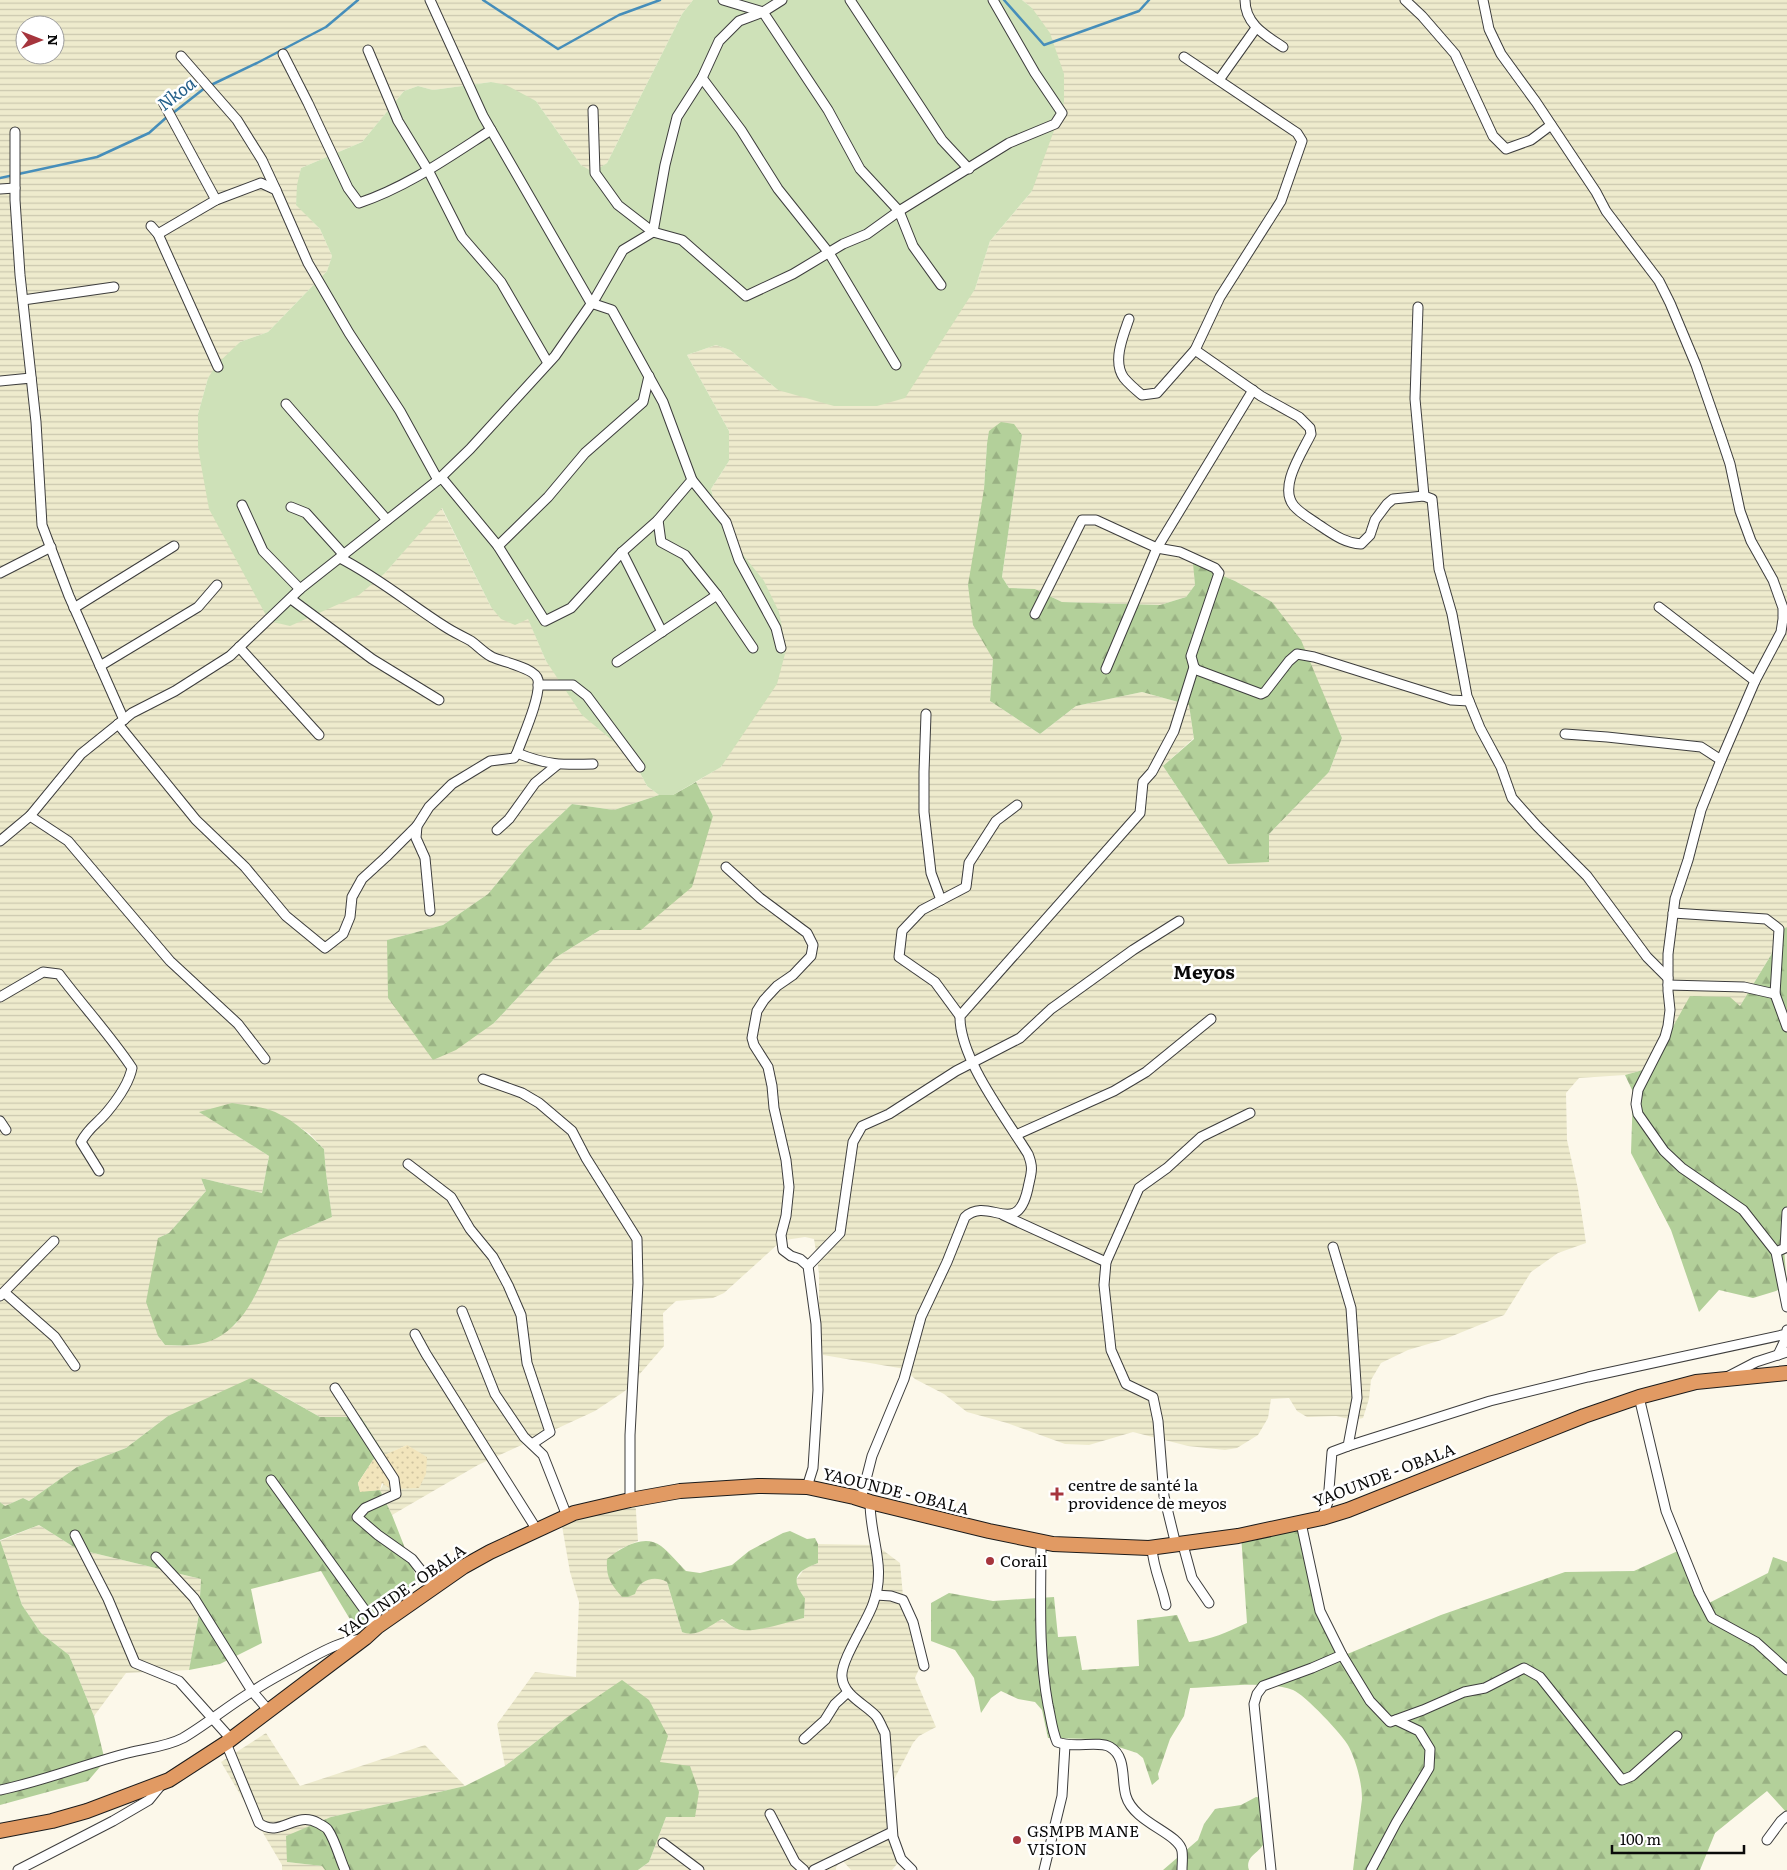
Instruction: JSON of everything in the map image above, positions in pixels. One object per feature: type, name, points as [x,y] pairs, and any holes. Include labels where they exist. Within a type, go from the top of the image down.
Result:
[{"type":"highway","name":"YAOUNDE - OBALA","points":[[0,1831],[78,1814],[162,1784],[228,1741],[377,1627],[463,1567],[490,1552],[574,1513],[680,1491],[758,1486],[806,1487],[1041,1542],[1067,1545],[1152,1548],[1179,1545],[1238,1536],[1301,1523],[1348,1510],[1584,1416],[1639,1397],[1696,1382],[1787,1373]]},
{"type":"street","points":[[430,0],[483,116],[591,303],[612,310],[663,402],[692,480],[726,522],[739,560],[776,628],[781,648]]},
{"type":"street","points":[[723,0],[763,12],[828,110],[860,169],[899,210],[913,246],[942,284]]},
{"type":"street","points":[[0,841],[30,816],[81,754],[132,713],[174,691],[230,656],[300,590],[439,478],[470,449],[548,363],[591,303],[623,250],[653,232],[665,165],[678,117],[702,78],[719,40],[739,21],[763,12],[782,0]]},
{"type":"street","points":[[850,0],[942,140],[969,169]]},
{"type":"street","points":[[593,110],[595,173],[618,205],[653,232],[682,240],[746,296],[793,274],[843,244],[867,234],[899,210],[1009,143],[1055,124],[1062,113],[1035,73],[993,0]]},
{"type":"street","points":[[1246,0],[1246,10],[1256,28],[1283,47]]},
{"type":"street","points":[[1405,0],[1422,16],[1455,54],[1493,136],[1506,150],[1531,140],[1551,125]]},
{"type":"street","points":[[1483,0],[1489,29],[1501,54],[1596,192],[1606,211],[1659,281],[1670,303],[1696,365],[1721,437],[1730,464],[1740,511],[1752,541],[1785,607],[1785,619],[1780,632],[1755,681],[1701,810],[1686,869],[1674,899],[1668,954],[1670,1010],[1668,1026],[1665,1037],[1638,1090],[1636,1104],[1638,1114],[1664,1152],[1688,1173],[1743,1210],[1776,1252],[1787,1307]]},
{"type":"street","points":[[1219,80],[1256,28]]},
{"type":"street","points":[[368,50],[398,121],[428,170],[462,237],[502,282],[548,363]]},
{"type":"street","points":[[283,54],[348,188],[359,203],[378,197],[428,170],[492,130]]},
{"type":"street","points":[[181,56],[237,120],[262,160],[308,263],[349,333],[400,411],[439,478],[498,546],[545,621],[571,608],[622,552],[658,520],[692,480]]},
{"type":"street","points":[[1129,319],[1123,336],[1118,364],[1124,377],[1142,395],[1157,393],[1195,350],[1220,297],[1281,201],[1302,141],[1297,133],[1184,56]]},
{"type":"street","points":[[702,78],[741,130],[778,189],[829,253],[896,365]]},
{"type":"street","points":[[163,102],[216,200]]},
{"type":"street","points":[[16,132],[16,188],[23,300],[36,422],[42,525],[50,547],[74,608],[100,666],[121,722],[196,820],[245,866],[286,916],[325,948],[343,934],[350,917],[352,897],[362,879],[417,826],[429,807],[452,784],[490,761],[514,758],[534,708],[538,679],[534,674],[491,657],[342,556],[306,513],[291,507]]},
{"type":"street","points":[[158,234],[216,200],[261,183],[276,190]]},
{"type":"street","points":[[0,189],[16,188]]},
{"type":"street","points":[[150,226],[158,234],[218,367]]},
{"type":"street","points":[[23,300],[114,287]]},
{"type":"street","points":[[1418,307],[1415,400],[1424,496]]},
{"type":"street","points":[[1195,350],[1254,390],[1298,416],[1310,428],[1311,434],[1290,478],[1289,494],[1293,505],[1300,512],[1328,531],[1348,543],[1361,544],[1370,535],[1375,520],[1393,499],[1424,496],[1432,499],[1435,547],[1439,569],[1452,614],[1469,701],[1480,728],[1502,767],[1512,798],[1587,876],[1647,957],[1668,982],[1744,987],[1775,994]]},
{"type":"street","points":[[498,546],[548,497],[585,453],[643,402],[648,376]]},
{"type":"street","points":[[0,381],[31,378]]},
{"type":"street","points":[[1106,669],[1157,548],[1254,390]]},
{"type":"street","points":[[286,404],[386,520]]},
{"type":"street","points":[[242,506],[263,551],[300,590]]},
{"type":"street","points":[[658,520],[661,542],[685,555],[717,595],[753,648]]},
{"type":"street","points":[[960,1016],[1140,813],[1143,782],[1152,772],[1174,731],[1194,667],[1191,656],[1219,573],[1215,568],[1180,552],[1157,548],[1096,520],[1082,520],[1035,614]]},
{"type":"street","points":[[74,608],[174,546]]},
{"type":"street","points":[[0,573],[50,547]]},
{"type":"street","points":[[622,552],[662,632]]},
{"type":"street","points":[[100,666],[198,607],[217,585]]},
{"type":"street","points":[[617,662],[717,595]]},
{"type":"street","points":[[291,599],[372,659],[439,700]]},
{"type":"street","points":[[1659,607],[1755,681]]},
{"type":"street","points":[[239,647],[319,735]]},
{"type":"street","points":[[1194,667],[1210,676],[1261,694],[1265,692],[1289,660],[1297,654],[1314,657],[1451,700],[1469,701]]},
{"type":"street","points":[[538,685],[573,685],[587,696],[640,767]]},
{"type":"street","points":[[926,714],[924,812],[931,873],[942,900]]},
{"type":"street","points":[[1565,734],[1701,747],[1721,760]]},
{"type":"street","points":[[517,753],[535,760],[557,765],[593,764]]},
{"type":"street","points":[[497,830],[509,818],[535,783],[557,765]]},
{"type":"street","points":[[1002,1215],[1012,1215],[1023,1205],[1033,1165],[972,1063],[960,1028],[960,1016],[935,982],[899,957],[902,931],[922,910],[966,887],[969,864],[996,821],[1017,805]]},
{"type":"street","points":[[30,816],[68,841],[170,961],[238,1024],[265,1059]]},
{"type":"street","points":[[417,826],[416,838],[425,858],[430,911]]},
{"type":"street","points":[[726,866],[760,898],[806,933],[813,945],[811,956],[793,975],[777,986],[764,1000],[757,1011],[752,1038],[754,1045],[768,1067],[774,1108],[786,1160],[789,1187],[786,1216],[781,1235],[783,1250],[791,1256],[800,1259],[808,1266],[816,1324],[818,1390],[813,1468],[806,1487]]},
{"type":"street","points":[[1673,913],[1766,919],[1779,929],[1775,994],[1787,1027]]},
{"type":"street","points":[[808,1266],[840,1233],[853,1142],[862,1126],[890,1114],[956,1071],[1020,1038],[1051,1009],[1133,950],[1179,921]]},
{"type":"street","points":[[0,997],[43,972],[59,974],[86,1010],[118,1046],[132,1068],[130,1078],[106,1113],[88,1130],[81,1142],[98,1171]]},
{"type":"street","points":[[1016,1135],[1114,1091],[1146,1072],[1211,1019]]},
{"type":"street","points":[[483,1078],[522,1093],[539,1103],[572,1131],[586,1158],[637,1239],[638,1283],[630,1435],[630,1500]]},
{"type":"street","points":[[1209,1603],[1192,1578],[1179,1545],[1164,1496],[1158,1421],[1154,1397],[1126,1384],[1111,1350],[1104,1285],[1106,1262],[1139,1188],[1167,1168],[1201,1137],[1250,1114]]},
{"type":"street","points":[[0,1121],[6,1130]]},
{"type":"street","points":[[408,1164],[451,1197],[470,1229],[493,1257],[508,1285],[521,1316],[527,1363],[550,1432],[532,1444]]},
{"type":"street","points":[[912,1870],[901,1859],[892,1832],[885,1733],[877,1718],[866,1706],[848,1692],[842,1679],[848,1654],[866,1621],[876,1596],[879,1564],[866,1501],[872,1456],[904,1379],[921,1317],[947,1262],[965,1217],[978,1210],[986,1210],[1002,1215],[1106,1262]]},
{"type":"street","points":[[1776,1252],[1785,1248],[1787,1212]]},
{"type":"street","points":[[54,1241],[2,1295],[55,1337],[75,1366]]},
{"type":"street","points":[[1334,1247],[1351,1308],[1357,1398],[1348,1446]]},
{"type":"street","points":[[462,1311],[495,1394],[524,1437],[543,1454],[567,1516]]},
{"type":"street","points":[[1724,1378],[1756,1362],[1782,1354],[1787,1329]]},
{"type":"street","points":[[415,1334],[537,1530]]},
{"type":"street","points":[[1322,1518],[1328,1502],[1332,1452],[1490,1401],[1588,1377],[1786,1334]]},
{"type":"street","points":[[335,1388],[394,1479],[396,1494],[365,1508],[357,1517],[378,1535],[412,1559],[434,1587]]},
{"type":"street","points":[[1639,1397],[1666,1511],[1712,1618],[1756,1642],[1787,1670]]},
{"type":"street","points":[[271,1480],[377,1627]]},
{"type":"street","points":[[1301,1523],[1320,1612],[1342,1655],[1370,1701],[1390,1722],[1464,1692],[1485,1688],[1524,1668],[1540,1676],[1622,1780],[1632,1776],[1677,1736]]},
{"type":"street","points":[[75,1535],[108,1599],[135,1663],[179,1681],[212,1719],[228,1741],[259,1823],[266,1828],[275,1829],[302,1818],[315,1821],[327,1829],[344,1870]]},
{"type":"street","points":[[1041,1542],[1041,1642],[1044,1675],[1057,1742],[1065,1745],[1104,1745],[1119,1754],[1126,1798],[1134,1810],[1146,1822],[1172,1837],[1178,1843],[1182,1850],[1182,1870]]},
{"type":"street","points":[[1152,1548],[1154,1567],[1161,1583],[1166,1605]]},
{"type":"street","points":[[156,1557],[194,1598],[252,1691],[269,1711]]},
{"type":"street","points":[[876,1596],[891,1596],[904,1600],[924,1666]]},
{"type":"street","points":[[0,1790],[27,1784],[130,1752],[161,1746],[181,1739],[252,1691],[323,1651],[348,1640],[365,1638]]},
{"type":"street","points":[[1270,1870],[1254,1704],[1257,1694],[1263,1686],[1342,1655]]},
{"type":"street","points":[[804,1739],[825,1720],[835,1704],[848,1692]]},
{"type":"street","points":[[1371,1870],[1429,1768],[1430,1749],[1419,1731],[1396,1720]]},
{"type":"street","points":[[1044,1870],[1062,1796],[1065,1745]]},
{"type":"street","points":[[18,1870],[120,1817],[148,1800],[162,1784]]},
{"type":"street","points":[[770,1814],[795,1862],[804,1870]]},
{"type":"street","points":[[1767,1840],[1787,1816]]},
{"type":"street","points":[[814,1870],[892,1832]]},
{"type":"street","points":[[663,1843],[699,1870]]},
{"type":"shaded area","points":[[0,0],[693,0],[682,14],[607,163],[593,173],[581,165],[536,101],[491,82],[433,90],[418,86],[404,91],[362,142],[301,168],[296,204],[320,229],[332,256],[327,271],[268,332],[240,342],[208,378],[198,414],[198,448],[385,573],[441,507],[491,607],[528,618],[546,661],[631,756],[647,786],[659,795],[614,810],[572,804],[527,847],[488,894],[443,925],[387,940],[494,1023],[555,958],[600,930],[641,929],[713,816],[696,782],[722,766],[728,536],[711,489],[729,461],[729,431],[687,355],[716,345],[730,350],[778,390],[975,289],[990,241],[1032,191],[1032,8],[1022,0],[1787,0],[1787,927],[1781,930],[1771,955],[1740,1006],[1650,1068],[1625,1075],[1579,1078],[1566,1093],[1567,1140],[1578,1189],[1586,1243],[1558,1253],[1531,1272],[1504,1315],[1445,1339],[1408,1350],[1381,1363],[1371,1380],[1369,1399],[1363,1418],[1354,1420],[1336,1416],[1307,1417],[1297,1411],[1289,1398],[1271,1399],[1268,1418],[1258,1435],[1237,1448],[1225,1450],[1188,1446],[1133,1432],[1089,1445],[1065,1444],[1007,1423],[967,1412],[944,1394],[915,1379],[905,1369],[823,1355],[819,1326],[819,1274],[815,1245],[814,1239],[805,1237],[785,1240],[777,1245],[724,1293],[713,1298],[676,1301],[663,1313],[664,1346],[625,1391],[595,1411],[478,1465],[392,1515],[380,1490],[407,1445],[385,1455],[361,1417],[320,1417],[278,1393],[168,1416],[126,1448],[77,1467],[29,1501],[23,1498],[5,1506],[0,1502]],"holes":[[[1022,435],[1002,577],[1009,588],[1035,589],[1062,602],[1160,605],[1186,597],[1195,585],[1194,564],[1235,581],[1272,602],[1321,691],[1342,738],[1329,772],[1269,834],[1228,864],[1163,766],[1194,738],[1189,705],[1142,692],[1076,706],[1040,734],[990,701],[993,659],[984,489],[987,444]],[[267,1109],[310,1134],[324,1149],[332,1217],[279,1240],[254,1297],[235,1325],[187,1346],[165,1345],[158,1336],[158,1238],[169,1233],[206,1191],[201,1178],[262,1193],[269,1156],[200,1112]]]},
{"type":"shaded area","points":[[635,1497],[638,1541],[618,1550],[637,1587],[647,1579],[661,1578],[667,1582],[682,1632],[696,1633],[722,1619],[733,1627],[743,1630],[763,1628],[804,1618],[805,1598],[796,1587],[796,1580],[805,1568],[818,1563],[818,1544],[876,1545],[900,1563],[904,1607],[922,1662],[915,1678],[936,1727],[919,1736],[913,1743],[889,1789],[901,1859],[892,1870],[851,1870],[842,1860],[836,1867],[836,1870],[638,1870],[649,1862],[666,1817],[660,1762],[566,1718],[505,1766],[497,1724],[535,1672],[576,1677],[579,1602],[570,1572],[561,1520]]},
{"type":"shaded area","points":[[39,1525],[77,1549],[201,1579],[199,1614],[189,1670],[126,1673],[94,1716],[69,1655],[41,1633],[22,1605],[0,1541]]},
{"type":"shaded area","points":[[266,1733],[300,1786],[425,1745],[465,1786],[331,1817],[287,1862],[323,1866],[325,1870],[282,1870],[282,1865],[221,1762]]},
{"type":"green space","points":[[693,0],[1022,0],[1032,8],[1050,33],[1064,74],[1064,103],[1032,191],[990,241],[975,289],[905,398],[877,406],[834,406],[778,390],[730,350],[716,345],[687,355],[729,431],[729,461],[711,489],[715,504],[728,536],[764,581],[779,612],[786,650],[777,684],[721,767],[673,795],[659,795],[647,786],[631,756],[582,715],[546,661],[528,619],[515,625],[501,619],[491,607],[442,508],[385,573],[359,595],[290,626],[269,621],[209,509],[198,448],[198,414],[208,378],[217,364],[240,342],[268,332],[327,271],[332,256],[320,229],[296,205],[297,185],[301,168],[362,142],[404,91],[418,86],[433,90],[491,82],[506,85],[536,101],[581,165],[593,172],[607,163],[682,14]]},
{"type":"green space","points":[[1001,422],[1014,424],[1022,435],[1002,577],[1009,588],[1035,589],[1062,602],[1160,605],[1186,597],[1195,585],[1193,563],[1235,581],[1272,602],[1301,640],[1342,738],[1329,772],[1269,834],[1269,862],[1228,864],[1163,766],[1194,739],[1189,705],[1142,692],[1076,706],[1040,734],[990,701],[993,659],[973,625],[968,585],[984,489],[989,431]]},
{"type":"green space","points":[[696,782],[713,816],[692,887],[641,930],[600,930],[555,958],[494,1023],[456,1050],[433,1060],[388,998],[387,940],[443,925],[488,894],[527,847],[572,804],[614,810],[659,795],[673,795]]},
{"type":"green space","points":[[1787,927],[1787,1215],[1784,1249],[1787,1285],[1776,1291],[1753,1298],[1719,1290],[1699,1312],[1671,1230],[1631,1153],[1633,1092],[1625,1075],[1650,1068],[1690,996],[1730,997],[1740,1006],[1771,955],[1781,930]]},
{"type":"green space","points":[[232,1103],[267,1109],[283,1116],[305,1131],[324,1149],[332,1217],[279,1240],[255,1296],[238,1321],[227,1331],[215,1339],[203,1343],[165,1345],[158,1336],[146,1302],[158,1238],[169,1233],[206,1191],[201,1178],[262,1193],[269,1156],[199,1112]]},
{"type":"green space","points":[[251,1378],[320,1417],[361,1417],[385,1455],[373,1460],[358,1483],[360,1491],[380,1490],[392,1515],[419,1584],[354,1626],[321,1571],[251,1589],[262,1643],[220,1664],[189,1670],[199,1614],[201,1579],[77,1549],[39,1525],[0,1540],[0,1502],[5,1506],[23,1498],[29,1501],[77,1467],[126,1448],[168,1416]]},
{"type":"green space","points":[[1298,1524],[1320,1611],[1345,1655],[1441,1615],[1565,1572],[1634,1571],[1680,1550],[1705,1605],[1768,1573],[1773,1557],[1787,1562],[1787,1813],[1767,1791],[1715,1833],[1700,1870],[1353,1870],[1362,1799],[1356,1765],[1349,1747],[1340,1734],[1314,1707],[1293,1690],[1270,1685],[1190,1688],[1184,1716],[1170,1739],[1158,1774],[1159,1779],[1152,1785],[1143,1758],[1137,1753],[1094,1739],[1048,1738],[1042,1710],[1035,1702],[1018,1699],[1001,1691],[991,1698],[981,1713],[974,1678],[955,1650],[931,1641],[931,1603],[949,1593],[993,1601],[1054,1597],[1058,1637],[1076,1636],[1082,1670],[1139,1666],[1137,1620],[1177,1615],[1189,1642],[1212,1637],[1247,1623],[1241,1534]]},
{"type":"green space","points":[[790,1531],[807,1539],[815,1538],[818,1544],[818,1563],[800,1572],[797,1580],[797,1585],[805,1598],[804,1618],[756,1630],[742,1630],[722,1619],[698,1632],[682,1632],[667,1582],[657,1579],[648,1580],[640,1585],[635,1594],[622,1597],[612,1584],[607,1571],[607,1559],[626,1547],[647,1541],[661,1546],[686,1571],[700,1573],[732,1565],[749,1551]]},
{"type":"green space","points":[[0,1540],[22,1605],[41,1633],[69,1655],[94,1716],[105,1761],[88,1781],[0,1805]]},
{"type":"green space","points":[[622,1680],[649,1700],[668,1736],[660,1762],[690,1766],[699,1792],[695,1817],[666,1817],[649,1862],[638,1870],[325,1870],[322,1866],[287,1862],[286,1836],[331,1817],[465,1786],[505,1766],[566,1718]]},
{"type":"green space","points":[[1256,1797],[1265,1798],[1266,1835],[1263,1845],[1250,1859],[1249,1870],[1163,1870],[1198,1840],[1204,1824],[1215,1809],[1241,1805]]},
{"type":"sand","points":[[407,1445],[427,1457],[426,1474],[419,1488],[391,1489],[382,1483],[380,1490],[360,1492],[358,1483],[373,1460]]},
{"type":"waterway","name":"Nkoa","points":[[211,85],[326,27],[358,0]]},
{"type":"waterway","name":"Nkoa","points":[[483,0],[558,49],[619,15],[660,0]]},
{"type":"waterway","name":"Nkoa","points":[[1004,0],[1044,45],[1139,11],[1149,0]]},
{"type":"waterway","name":"Nkoa","points":[[173,113],[206,87]]},
{"type":"waterway","name":"Nkoa","points":[[0,178],[97,157],[149,133],[168,116]]},
{"type":"place","name":"centre de santé la providence de meyos","points":[[1057,1494]]},
{"type":"place","name":"Corail","points":[[990,1561]]},
{"type":"place","name":"GSMPB MANE VISION","points":[[1017,1840]]},
{"type":"district","name":"Meyos","points":[[1204,972]]}]
